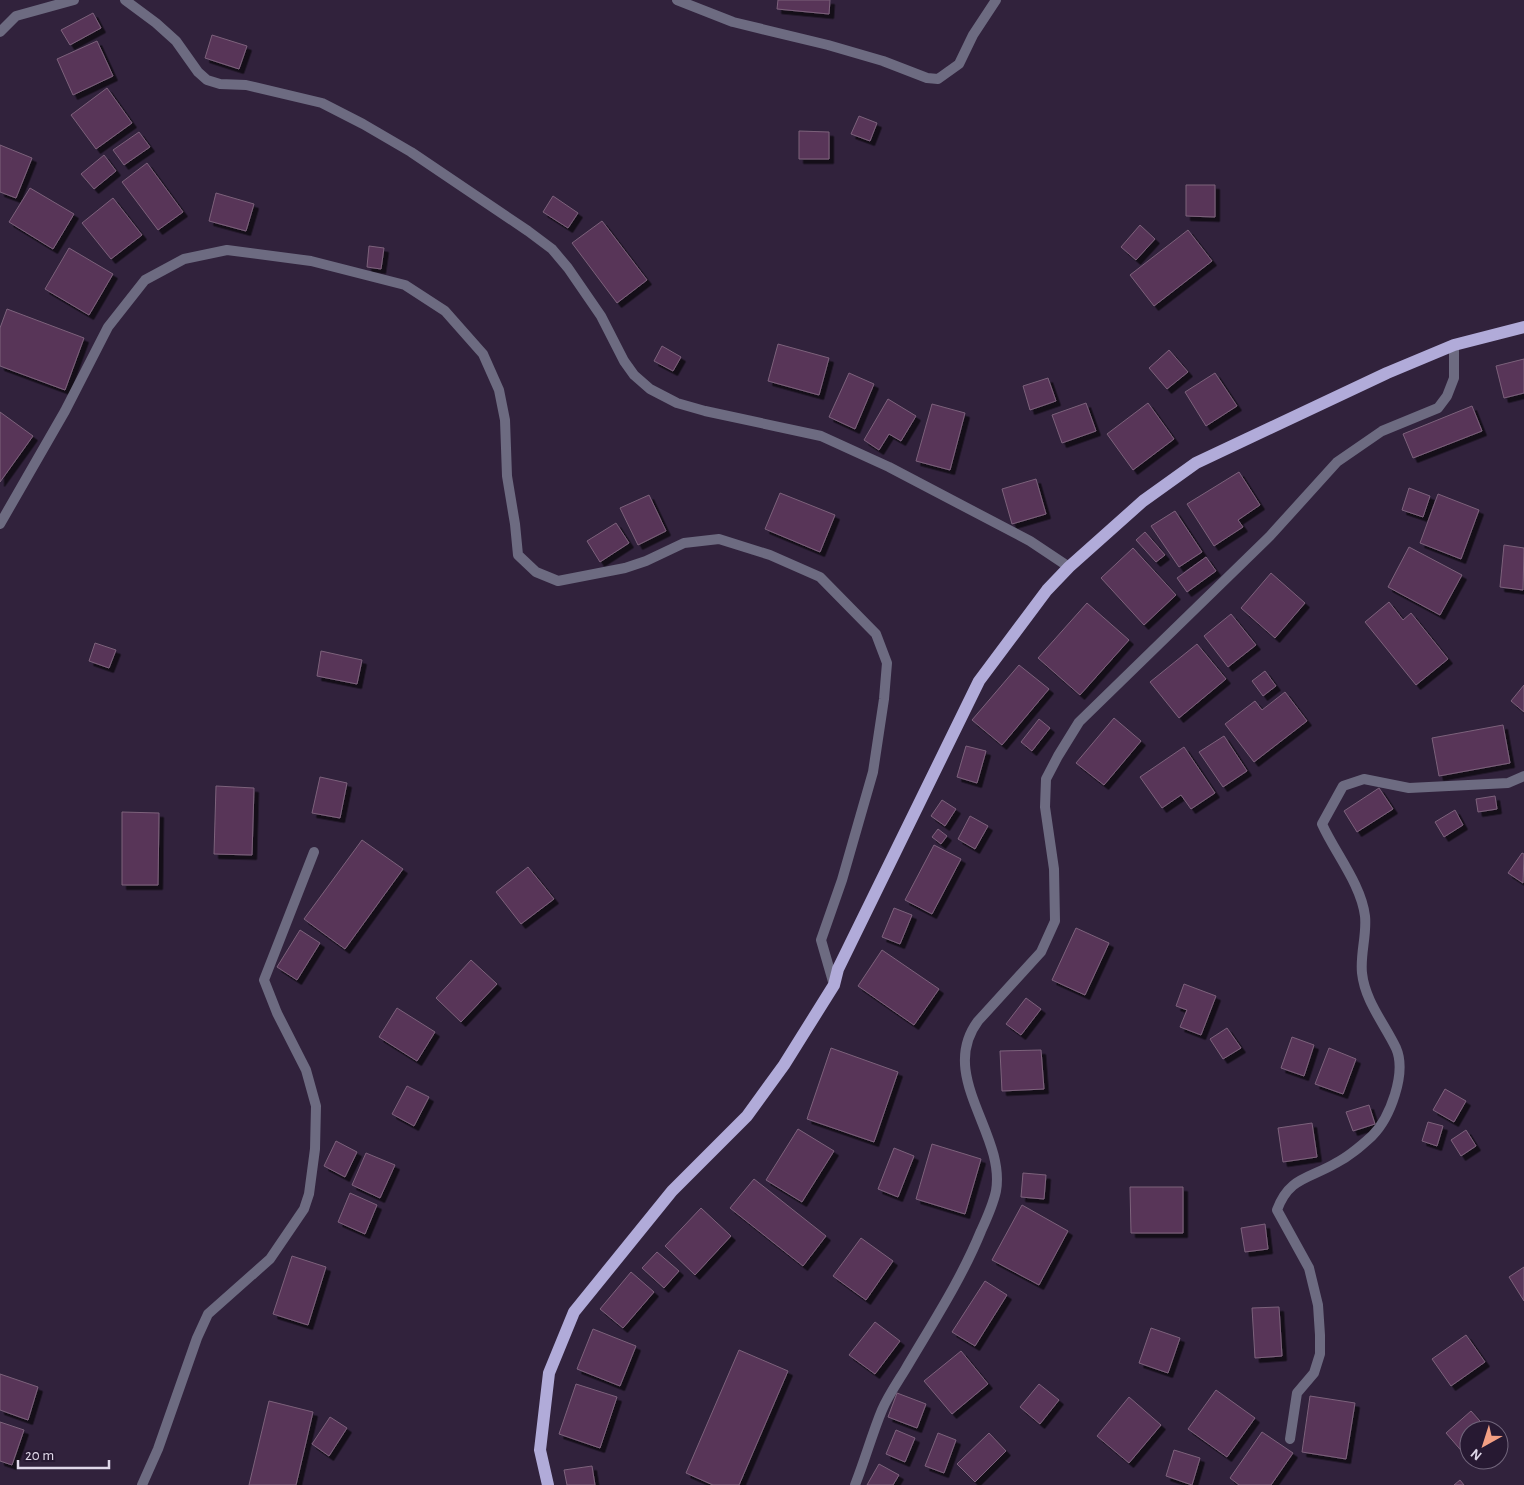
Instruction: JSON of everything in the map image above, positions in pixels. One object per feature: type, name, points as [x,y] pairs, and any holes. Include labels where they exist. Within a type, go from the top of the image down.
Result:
[{"type":"main road","points":[[548,1485],[540,1450],[549,1374],[574,1312],[672,1190],[747,1116],[784,1065],[834,985],[838,969],[979,681],[1047,590],[1069,567],[1143,501],[1196,463],[1387,373],[1454,346],[1524,327]]},
{"type":"street","points":[[0,32],[16,16],[74,0]]},
{"type":"street","points":[[125,0],[176,41],[198,72],[207,80],[220,84],[246,85],[322,103],[363,124],[410,152],[528,230],[552,249],[568,268],[602,316],[624,361],[634,375],[650,389],[677,403],[704,411],[821,436],[889,468],[1030,541],[1069,567]]},
{"type":"street","points":[[677,0],[733,22],[828,45],[882,61],[926,78],[938,79],[959,64],[973,35],[996,0]]},
{"type":"street","points":[[0,524],[66,411],[108,327],[145,280],[184,259],[227,250],[311,261],[404,285],[445,311],[482,354],[499,390],[505,420],[507,476],[518,555],[536,572],[558,581],[625,568],[646,561],[684,543],[719,539],[770,555],[820,577],[876,634],[887,664],[884,699],[873,772],[842,880],[821,940],[834,985]]},
{"type":"street","points":[[855,1485],[868,1454],[882,1409],[958,1282],[982,1230],[996,1190],[997,1166],[972,1094],[966,1070],[965,1048],[970,1032],[978,1021],[1041,952],[1055,921],[1054,869],[1045,807],[1046,780],[1058,756],[1079,722],[1270,536],[1336,462],[1382,432],[1438,408],[1447,396],[1454,378],[1454,346]]},
{"type":"street","points":[[1290,1439],[1297,1393],[1314,1373],[1320,1354],[1320,1335],[1318,1305],[1309,1268],[1277,1210],[1283,1194],[1299,1180],[1335,1164],[1357,1150],[1378,1129],[1395,1096],[1398,1075],[1396,1050],[1374,1012],[1362,973],[1365,915],[1349,871],[1330,843],[1322,824],[1343,786],[1364,778],[1409,788],[1508,783],[1524,776]]},
{"type":"street","points":[[142,1485],[158,1449],[197,1338],[208,1314],[270,1259],[304,1209],[309,1194],[315,1149],[316,1106],[306,1070],[277,1013],[264,980],[314,852]]},
{"type":"building","points":[[778,0],[830,0],[829,14],[777,9]]},
{"type":"building","points":[[93,13],[101,28],[70,45],[61,30]]},
{"type":"building","points":[[212,35],[247,46],[239,69],[205,58]]},
{"type":"building","points":[[97,41],[113,76],[73,95],[57,59]]},
{"type":"building","points":[[107,88],[132,123],[96,149],[71,115]]},
{"type":"building","points":[[859,116],[877,123],[870,141],[851,134]]},
{"type":"building","points":[[799,131],[829,132],[829,159],[799,159]]},
{"type":"building","points":[[139,132],[150,147],[124,165],[113,150]]},
{"type":"building","points":[[0,145],[32,158],[16,198],[0,192]]},
{"type":"building","points":[[104,155],[116,171],[94,189],[81,174]]},
{"type":"building","points":[[147,163],[183,212],[158,230],[122,182]]},
{"type":"building","points":[[1186,185],[1215,185],[1215,217],[1186,216]]},
{"type":"building","points":[[30,188],[74,214],[53,249],[9,222]]},
{"type":"building","points":[[216,193],[254,204],[246,231],[209,221]]},
{"type":"building","points":[[553,196],[578,213],[568,228],[543,212]]},
{"type":"building","points":[[113,198],[142,235],[111,259],[82,223]]},
{"type":"building","points":[[602,221],[647,280],[617,303],[572,243]]},
{"type":"building","points":[[1140,225],[1155,239],[1136,260],[1121,247]]},
{"type":"building","points":[[1188,230],[1212,261],[1154,306],[1130,275]]},
{"type":"building","points":[[369,246],[384,248],[381,269],[367,267]]},
{"type":"building","points":[[69,248],[113,274],[89,315],[45,289]]},
{"type":"building","points":[[7,309],[84,338],[65,390],[0,366],[0,328]]},
{"type":"building","points":[[778,344],[829,358],[819,395],[768,381]]},
{"type":"building","points":[[662,346],[681,357],[673,371],[654,361]]},
{"type":"building","points":[[1169,350],[1188,372],[1167,389],[1149,368]]},
{"type":"building","points":[[1524,359],[1524,393],[1504,398],[1496,366]]},
{"type":"building","points":[[849,373],[874,384],[855,429],[829,417]]},
{"type":"building","points":[[1215,373],[1237,406],[1206,426],[1185,392]]},
{"type":"building","points":[[1048,378],[1056,401],[1030,410],[1023,386]]},
{"type":"building","points":[[888,399],[916,416],[901,441],[889,434],[879,450],[864,440]]},
{"type":"building","points":[[1086,403],[1096,431],[1062,443],[1052,415]]},
{"type":"building","points":[[1148,403],[1174,439],[1133,470],[1107,434]]},
{"type":"building","points":[[932,404],[965,413],[950,470],[916,461]]},
{"type":"building","points":[[1472,406],[1482,431],[1413,458],[1403,434]]},
{"type":"building","points":[[0,412],[33,436],[0,482]]},
{"type":"building","points":[[1239,472],[1260,505],[1238,520],[1243,527],[1214,546],[1187,504]]},
{"type":"building","points":[[1036,479],[1046,514],[1012,524],[1002,489]]},
{"type":"building","points":[[1409,488],[1430,496],[1423,517],[1402,510]]},
{"type":"building","points":[[780,493],[835,515],[820,552],[765,529]]},
{"type":"building","points":[[1438,494],[1479,510],[1461,559],[1420,543]]},
{"type":"building","points":[[649,495],[666,531],[638,545],[620,508]]},
{"type":"building","points":[[1175,511],[1202,552],[1179,567],[1151,526]]},
{"type":"building","points":[[616,523],[629,543],[600,562],[587,541]]},
{"type":"building","points":[[1145,532],[1165,555],[1156,562],[1136,540]]},
{"type":"building","points":[[1504,545],[1524,548],[1523,590],[1500,587]]},
{"type":"building","points":[[1409,547],[1462,575],[1440,615],[1388,587]]},
{"type":"building","points":[[1133,548],[1176,595],[1144,625],[1101,578]]},
{"type":"building","points":[[1206,557],[1216,571],[1187,592],[1177,578]]},
{"type":"building","points":[[1271,573],[1305,603],[1275,638],[1241,608]]},
{"type":"building","points":[[1389,602],[1403,620],[1411,613],[1448,659],[1416,685],[1365,622]]},
{"type":"building","points":[[1087,603],[1129,640],[1080,695],[1038,658]]},
{"type":"building","points":[[1231,614],[1256,645],[1228,667],[1204,636]]},
{"type":"building","points":[[95,643],[116,650],[109,668],[89,661]]},
{"type":"building","points":[[1197,644],[1226,679],[1179,718],[1150,682]]},
{"type":"building","points":[[321,651],[362,660],[357,684],[317,676]]},
{"type":"building","points":[[1019,665],[1049,689],[1002,745],[972,720]]},
{"type":"building","points":[[1265,671],[1276,686],[1263,696],[1252,681]]},
{"type":"building","points":[[1524,685],[1524,712],[1511,701]]},
{"type":"building","points":[[1285,692],[1307,721],[1254,762],[1225,724],[1255,701],[1262,710]]},
{"type":"building","points":[[1114,718],[1141,741],[1104,785],[1076,763]]},
{"type":"building","points":[[1039,719],[1050,728],[1032,751],[1021,742]]},
{"type":"building","points":[[1503,725],[1510,763],[1439,776],[1432,738]]},
{"type":"building","points":[[1224,736],[1247,771],[1223,787],[1199,752]]},
{"type":"building","points":[[966,746],[986,751],[977,783],[957,777]]},
{"type":"building","points":[[1184,747],[1215,793],[1191,809],[1181,795],[1162,808],[1140,777]]},
{"type":"building","points":[[320,777],[347,783],[340,818],[312,813]]},
{"type":"building","points":[[216,786],[254,788],[252,855],[214,854]]},
{"type":"building","points":[[1379,788],[1393,809],[1357,832],[1344,811]]},
{"type":"building","points":[[1495,796],[1497,809],[1478,812],[1476,799]]},
{"type":"building","points":[[942,800],[956,809],[945,826],[931,816]]},
{"type":"building","points":[[1455,810],[1463,825],[1444,837],[1435,822]]},
{"type":"building","points":[[122,812],[159,813],[158,885],[122,885]]},
{"type":"building","points":[[970,816],[988,826],[975,849],[958,839]]},
{"type":"building","points":[[938,829],[947,836],[941,844],[932,837]]},
{"type":"building","points":[[362,840],[403,869],[345,949],[304,919]]},
{"type":"building","points":[[934,845],[961,859],[932,914],[905,900]]},
{"type":"building","points":[[1522,853],[1524,854],[1523,883],[1508,873]]},
{"type":"building","points":[[528,867],[554,899],[521,924],[496,892]]},
{"type":"building","points":[[894,908],[912,915],[900,944],[882,937]]},
{"type":"building","points":[[1076,928],[1109,943],[1085,995],[1052,980]]},
{"type":"building","points":[[300,930],[320,943],[297,980],[277,967]]},
{"type":"building","points":[[882,950],[939,989],[914,1025],[858,986]]},
{"type":"building","points":[[471,960],[497,984],[461,1022],[436,998]]},
{"type":"building","points":[[1184,984],[1216,996],[1201,1035],[1180,1027],[1187,1010],[1176,1006]]},
{"type":"building","points":[[1026,998],[1041,1009],[1021,1035],[1006,1024]]},
{"type":"building","points":[[397,1008],[435,1032],[417,1061],[379,1037]]},
{"type":"building","points":[[1227,1028],[1241,1048],[1223,1059],[1210,1039]]},
{"type":"building","points":[[1292,1037],[1314,1045],[1304,1076],[1281,1068]]},
{"type":"building","points":[[831,1048],[898,1072],[874,1142],[807,1119]]},
{"type":"building","points":[[1329,1048],[1356,1059],[1343,1094],[1315,1084]]},
{"type":"building","points":[[1041,1050],[1044,1089],[1002,1091],[1000,1051]]},
{"type":"building","points":[[407,1086],[429,1097],[414,1126],[392,1114]]},
{"type":"building","points":[[1445,1089],[1466,1101],[1454,1122],[1433,1110]]},
{"type":"building","points":[[1369,1105],[1375,1124],[1353,1131],[1346,1112]]},
{"type":"building","points":[[1428,1122],[1443,1126],[1437,1146],[1422,1141]]},
{"type":"building","points":[[1312,1123],[1317,1157],[1283,1162],[1278,1128]]},
{"type":"building","points":[[798,1129],[834,1151],[802,1202],[766,1180]]},
{"type":"building","points":[[1466,1130],[1476,1146],[1461,1156],[1451,1140]]},
{"type":"building","points":[[336,1141],[357,1152],[345,1177],[324,1166]]},
{"type":"building","points":[[932,1144],[981,1159],[965,1214],[916,1199]]},
{"type":"building","points":[[894,1148],[914,1156],[898,1197],[878,1189]]},
{"type":"building","points":[[366,1153],[395,1165],[380,1198],[352,1185]]},
{"type":"building","points":[[1023,1173],[1046,1175],[1044,1199],[1021,1197]]},
{"type":"building","points":[[754,1179],[826,1236],[803,1266],[730,1208]]},
{"type":"building","points":[[1130,1187],[1183,1187],[1183,1233],[1131,1233]]},
{"type":"building","points":[[350,1193],[377,1205],[365,1234],[338,1222]]},
{"type":"building","points":[[1022,1205],[1068,1231],[1039,1285],[992,1260]]},
{"type":"building","points":[[701,1208],[731,1236],[695,1275],[665,1246]]},
{"type":"building","points":[[1265,1224],[1268,1249],[1245,1252],[1241,1228]]},
{"type":"building","points":[[861,1238],[893,1261],[866,1300],[833,1276]]},
{"type":"building","points":[[657,1252],[679,1271],[664,1288],[642,1268]]},
{"type":"building","points":[[292,1256],[326,1267],[308,1325],[273,1314]]},
{"type":"building","points":[[1524,1267],[1524,1301],[1509,1277]]},
{"type":"building","points":[[631,1272],[654,1292],[623,1328],[600,1309]]},
{"type":"building","points":[[985,1281],[1007,1295],[975,1346],[952,1332]]},
{"type":"building","points":[[1279,1307],[1282,1356],[1255,1358],[1252,1308]]},
{"type":"building","points":[[875,1322],[900,1341],[875,1374],[849,1355]]},
{"type":"building","points":[[1151,1328],[1180,1338],[1168,1373],[1139,1363]]},
{"type":"building","points":[[593,1329],[636,1346],[620,1386],[577,1369]]},
{"type":"building","points":[[1466,1335],[1485,1362],[1451,1386],[1432,1359]]},
{"type":"building","points":[[739,1350],[788,1371],[739,1485],[713,1485],[686,1473]]},
{"type":"building","points":[[961,1351],[988,1384],[952,1414],[924,1381]]},
{"type":"building","points":[[0,1374],[38,1387],[28,1420],[0,1410]]},
{"type":"building","points":[[576,1384],[617,1397],[600,1448],[559,1434]]},
{"type":"building","points":[[1039,1384],[1059,1400],[1040,1424],[1020,1407]]},
{"type":"building","points":[[1216,1390],[1255,1418],[1227,1457],[1188,1429]]},
{"type":"building","points":[[897,1393],[926,1404],[917,1428],[888,1417]]},
{"type":"building","points":[[1310,1396],[1355,1403],[1346,1459],[1302,1452]]},
{"type":"building","points":[[1129,1397],[1161,1425],[1129,1463],[1097,1436]]},
{"type":"building","points":[[269,1401],[313,1412],[296,1485],[249,1485]]},
{"type":"building","points":[[1471,1411],[1479,1420],[1461,1420]]},
{"type":"building","points":[[330,1417],[347,1428],[329,1456],[312,1444]]},
{"type":"building","points":[[0,1422],[24,1430],[12,1465],[0,1461]]},
{"type":"building","points":[[1459,1422],[1459,1448],[1446,1433]]},
{"type":"building","points":[[896,1430],[915,1438],[905,1462],[886,1454]]},
{"type":"building","points":[[1262,1432],[1293,1453],[1271,1485],[1239,1485],[1230,1478]]},
{"type":"building","points":[[938,1433],[956,1440],[944,1473],[925,1466]]},
{"type":"building","points":[[989,1433],[1006,1451],[975,1482],[957,1464]]},
{"type":"building","points":[[1174,1450],[1200,1458],[1192,1485],[1166,1476]]},
{"type":"building","points":[[879,1464],[899,1475],[893,1485],[867,1485]]},
{"type":"building","points":[[592,1466],[595,1485],[567,1485],[564,1470]]},
{"type":"building","points":[[1460,1480],[1464,1485],[1454,1485]]}]
